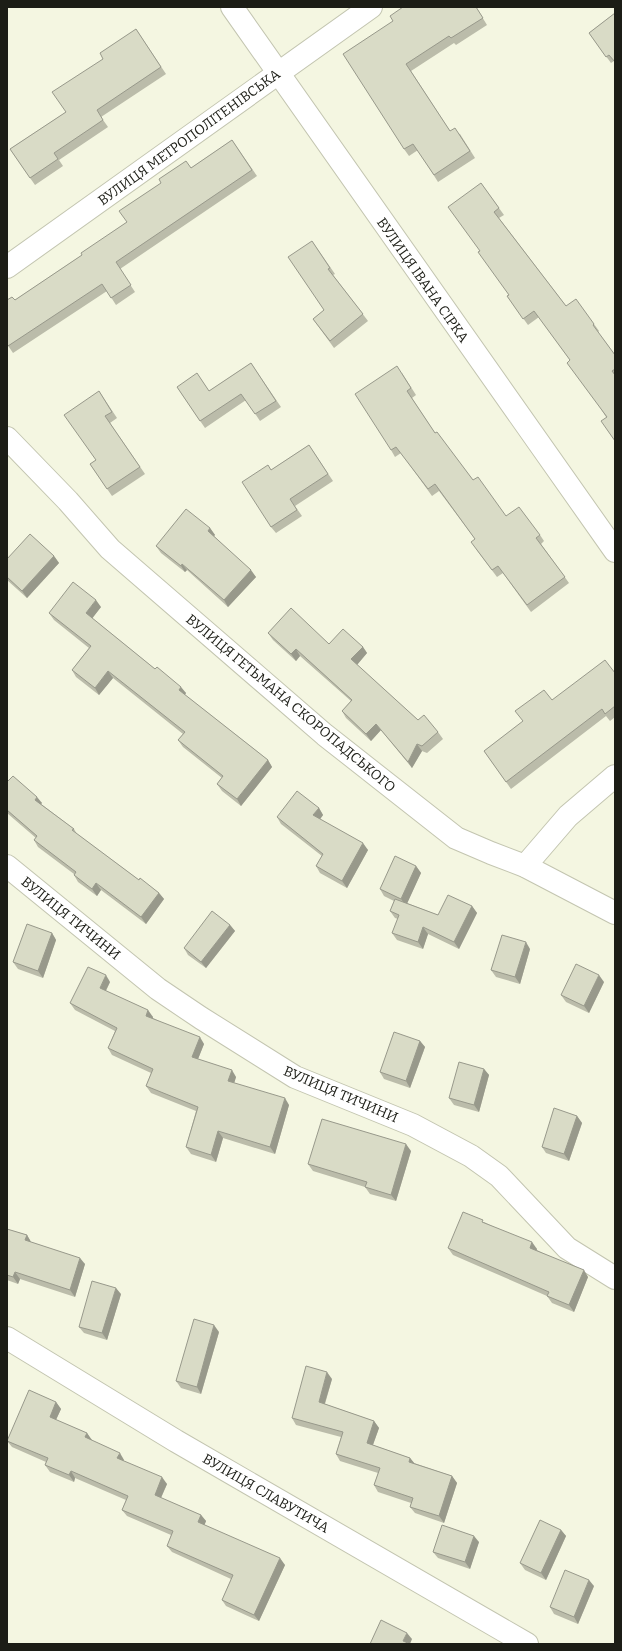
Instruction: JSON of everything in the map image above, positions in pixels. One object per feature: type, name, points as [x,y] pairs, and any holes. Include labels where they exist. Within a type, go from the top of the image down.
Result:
[{"type":"street","name":"ВУЛИЦЯ ІВАНА СІРКА","points":[[232,7],[615,551]]},
{"type":"street","name":"ВУЛИЦЯ МЕТРОПОЛІТЕНІВСЬКА","points":[[7,267],[371,7]]},
{"type":"street","name":"ВУЛИЦЯ ГЕТЬМАНА СКОРОПАДСЬКОГО","points":[[7,438],[68,501],[110,549],[326,736],[456,838],[491,854],[525,866],[615,914]]},
{"type":"street","points":[[525,866],[568,816],[615,776]]},
{"type":"street","name":"ВУЛИЦЯ ТИЧИНИ","points":[[7,866],[158,989],[295,1077],[413,1125],[471,1156],[499,1176],[567,1248],[615,1278]]},
{"type":"street","name":"ВУЛИЦЯ СЛАВУТИЧА","points":[[7,1338],[176,1441],[527,1644]]},
{"type":"building","points":[[403,7],[476,7],[483,18],[451,38],[449,36],[406,64],[450,131],[455,128],[470,151],[434,175],[413,144],[404,149],[343,54],[393,21],[390,16]]},
{"type":"building","points":[[615,13],[615,62],[609,55],[606,57],[589,33]]},
{"type":"building","points":[[136,29],[161,67],[97,110],[103,120],[54,153],[58,159],[30,178],[10,149],[66,112],[52,92],[103,59],[100,53]]},
{"type":"building","points":[[232,140],[252,170],[116,262],[131,285],[111,298],[102,284],[8,346],[7,300],[12,297],[15,300],[82,255],[81,253],[127,222],[119,211],[161,183],[159,179],[186,161],[191,168]]},
{"type":"building","points":[[481,183],[499,208],[494,212],[566,306],[576,299],[615,355],[615,369],[612,371],[615,375],[615,441],[601,421],[607,417],[567,363],[570,360],[534,311],[523,319],[507,296],[509,295],[478,252],[480,251],[448,207]]},
{"type":"building","points":[[312,241],[330,268],[328,269],[363,314],[330,341],[313,319],[324,310],[288,257]]},
{"type":"building","points":[[251,363],[276,401],[255,414],[241,394],[200,421],[177,387],[197,373],[209,391]]},
{"type":"building","points":[[397,366],[411,388],[407,391],[435,433],[437,432],[473,480],[478,477],[506,516],[519,507],[540,535],[536,538],[565,577],[527,605],[498,566],[492,570],[471,542],[475,539],[435,484],[428,489],[396,447],[391,450],[355,394]]},
{"type":"building","points":[[99,391],[112,412],[105,416],[140,467],[107,489],[90,464],[96,460],[64,415]]},
{"type":"building","points":[[309,445],[328,474],[290,499],[297,510],[271,527],[242,482],[268,465],[271,470]]},
{"type":"building","points":[[186,509],[210,528],[208,531],[251,570],[224,600],[182,564],[181,566],[156,546]]},
{"type":"building","points":[[30,534],[54,556],[22,591],[7,577],[7,559]]},
{"type":"building","points":[[73,582],[96,600],[86,613],[155,669],[157,667],[181,687],[179,690],[268,760],[237,799],[217,784],[223,776],[178,740],[185,732],[108,671],[95,688],[72,670],[91,646],[49,613]]},
{"type":"building","points":[[291,608],[329,644],[343,629],[363,647],[351,659],[418,720],[424,715],[438,732],[422,746],[417,744],[408,762],[376,724],[366,734],[342,711],[352,700],[296,649],[291,654],[268,633]]},
{"type":"building","points":[[605,660],[615,673],[615,706],[605,714],[602,709],[506,782],[484,751],[523,721],[515,711],[544,690],[552,700]]},
{"type":"building","points":[[13,776],[37,797],[35,800],[74,829],[72,830],[139,880],[140,878],[159,893],[141,917],[96,883],[92,889],[74,875],[76,872],[34,840],[37,836],[7,810],[7,782]]},
{"type":"building","points":[[297,791],[319,808],[313,815],[363,843],[342,881],[316,866],[323,854],[277,817]]},
{"type":"building","points":[[395,856],[416,866],[401,899],[380,889]]},
{"type":"building","points":[[448,895],[472,906],[454,942],[423,927],[418,942],[392,933],[399,915],[390,911],[395,899],[438,915]]},
{"type":"building","points":[[212,911],[230,925],[201,962],[184,948]]},
{"type":"building","points":[[27,924],[52,933],[38,971],[13,962]]},
{"type":"building","points":[[502,935],[526,942],[515,977],[491,970]]},
{"type":"building","points":[[576,964],[599,975],[584,1006],[561,995]]},
{"type":"building","points":[[88,967],[106,975],[100,988],[148,1010],[146,1016],[200,1037],[192,1057],[232,1070],[228,1081],[285,1098],[270,1147],[218,1131],[211,1155],[186,1147],[198,1107],[146,1086],[153,1069],[108,1048],[117,1028],[70,1003]]},
{"type":"building","points":[[394,1032],[420,1041],[406,1081],[380,1072]]},
{"type":"building","points":[[459,1062],[484,1069],[474,1105],[449,1098]]},
{"type":"building","points":[[554,1108],[577,1116],[564,1154],[542,1147]]},
{"type":"building","points":[[322,1119],[406,1144],[391,1195],[365,1187],[367,1182],[308,1164]]},
{"type":"building","points":[[463,1212],[483,1220],[482,1222],[532,1242],[530,1248],[584,1270],[569,1305],[547,1296],[549,1292],[448,1248]]},
{"type":"building","points":[[7,1229],[27,1235],[25,1240],[80,1258],[70,1290],[15,1272],[13,1277],[7,1275]]},
{"type":"building","points":[[92,1281],[116,1288],[102,1333],[79,1327]]},
{"type":"building","points":[[194,1319],[214,1325],[197,1387],[176,1381]]},
{"type":"building","points":[[306,1366],[327,1372],[319,1402],[374,1421],[367,1443],[410,1458],[409,1462],[452,1476],[439,1516],[410,1507],[413,1498],[374,1485],[380,1468],[336,1454],[343,1432],[292,1418]]},
{"type":"building","points":[[29,1390],[56,1402],[50,1417],[87,1433],[85,1437],[120,1453],[117,1458],[162,1477],[155,1495],[201,1515],[198,1522],[280,1558],[254,1615],[222,1600],[233,1575],[167,1546],[173,1531],[122,1510],[128,1496],[71,1471],[69,1475],[45,1465],[48,1458],[7,1441]]},
{"type":"building","points":[[540,1520],[561,1530],[541,1573],[520,1563]]},
{"type":"building","points":[[442,1525],[474,1536],[465,1562],[433,1552]]},
{"type":"building","points":[[565,1570],[589,1580],[574,1617],[550,1607]]},
{"type":"building","points":[[381,1620],[407,1633],[403,1641],[410,1644],[370,1644]]}]
